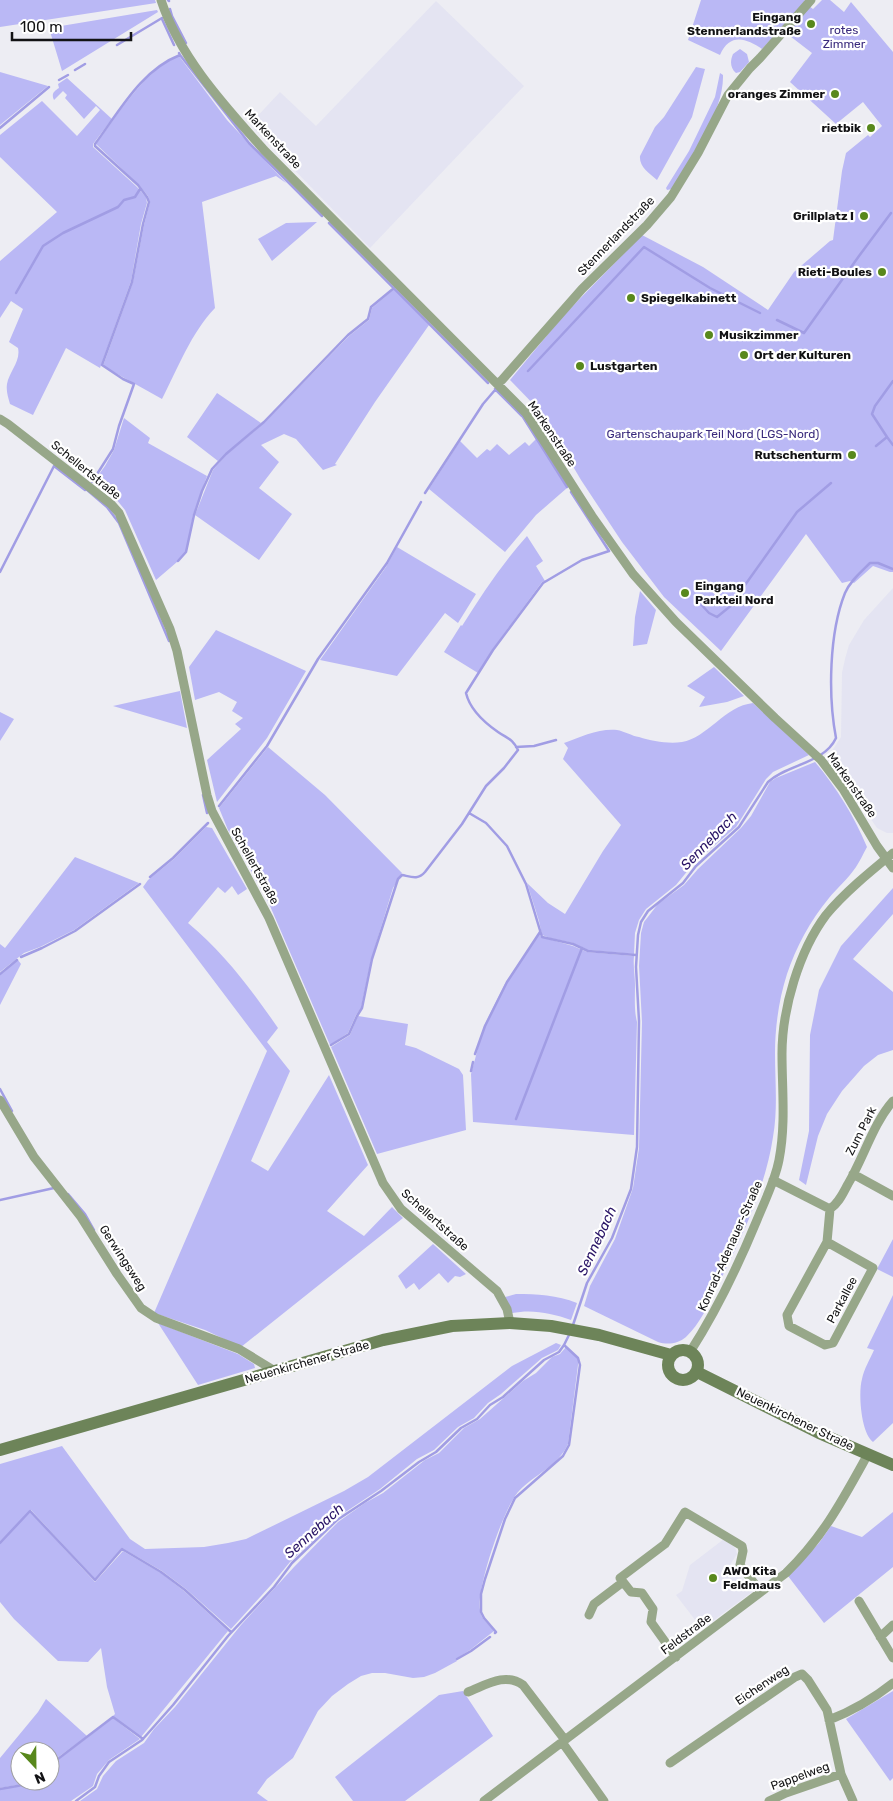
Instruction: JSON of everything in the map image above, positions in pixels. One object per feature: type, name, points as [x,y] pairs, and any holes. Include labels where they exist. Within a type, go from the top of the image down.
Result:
[{"type":"street","name":"Markenstraße","points":[[161,0],[182,46],[232,114],[264,150],[531,420],[592,516],[633,574],[676,622],[821,760],[843,789],[877,846],[889,856],[893,868]]},
{"type":"street","name":"Stennerlandstraße","points":[[497,384],[582,290],[647,225],[671,197],[698,153],[728,95],[810,0]]},
{"type":"street","name":"Schellertstraße","points":[[0,419],[76,476],[111,504],[119,513],[170,629],[177,651],[212,811],[270,918],[383,1183],[401,1209],[497,1292],[506,1309],[510,1323]]},
{"type":"street","name":"Konrad-Adenauer-Straße","points":[[690,1352],[710,1322],[774,1180],[779,1160],[784,1118],[782,1052],[785,1026],[789,1001],[800,965],[810,942],[825,916],[836,903],[889,856]]},
{"type":"street","name":"Gerwingsweg","points":[[0,1100],[34,1157],[81,1217],[141,1308],[156,1318],[238,1350],[275,1371]]},
{"type":"street","name":"Zum Park","points":[[830,1209],[836,1204],[854,1174],[874,1132],[893,1101]]},
{"type":"street","name":"Zum Park","points":[[854,1174],[893,1196]]},
{"type":"street","points":[[774,1180],[830,1209]]},
{"type":"street","name":"Parkallee","points":[[827,1242],[873,1268],[833,1343],[825,1345],[788,1326],[787,1315],[827,1242],[830,1209]]},
{"type":"street","name":"Neuenkirchener Straße","points":[[0,1450],[416,1332],[452,1326],[510,1323],[571,1330],[620,1341],[669,1360]]},
{"type":"street","points":[[680,1350],[690,1352],[696,1357],[698,1364],[697,1372],[693,1377],[686,1380],[673,1378],[669,1372],[669,1360],[680,1350]]},
{"type":"street","name":"Neuenkirchener Straße","points":[[697,1372],[819,1432],[893,1465]]},
{"type":"street","name":"Feldstraße","points":[[484,1801],[786,1573],[816,1541],[833,1517],[868,1454]]},
{"type":"street","points":[[676,1657],[651,1622],[653,1609],[642,1593],[631,1592],[620,1578],[664,1544],[685,1512],[742,1546],[743,1551],[740,1565],[761,1592]]},
{"type":"street","points":[[589,1615],[594,1604],[623,1582]]},
{"type":"street","points":[[859,1601],[893,1658]]},
{"type":"street","points":[[880,1637],[893,1626]]},
{"type":"street","name":"Eichenweg","points":[[670,1763],[796,1676],[802,1674],[827,1710],[841,1774],[853,1801]]},
{"type":"street","points":[[468,1692],[506,1678],[515,1679],[522,1685],[563,1741],[604,1801]]},
{"type":"street","points":[[829,1720],[860,1706],[879,1695],[893,1683]]},
{"type":"street","name":"Pappelweg","points":[[769,1801],[786,1793],[841,1774]]},
{"type":"shaded area","points":[[436,1],[524,86],[370,248],[250,124],[280,92],[316,126]]},
{"type":"shaded area","points":[[893,588],[893,833],[887,833],[877,828],[828,757],[841,737],[842,673],[849,645],[864,620]]},
{"type":"shaded area","name":"AWO Kita Feldmaus","points":[[724,1539],[733,1545],[737,1554],[730,1565],[752,1592],[702,1629],[676,1595],[682,1591],[690,1565]]},
{"type":"green space","points":[[0,0],[155,0],[156,3],[0,27]]},
{"type":"green space","points":[[701,0],[806,1],[762,49],[745,40],[734,40],[724,48],[720,55],[688,40]]},
{"type":"green space","name":"Gartenschaupark Teil Nord (LGS-Nord)","points":[[822,0],[830,0],[844,12],[851,2],[893,52],[893,572],[873,566],[854,583],[850,581],[842,583],[806,534],[721,651],[664,597],[622,542],[581,480],[541,412],[510,380],[564,315],[642,235],[703,267],[768,310],[794,272],[833,240],[846,153],[868,135],[870,137],[882,126],[863,102],[836,124],[790,82],[812,53],[786,33],[809,6],[813,9]]},
{"type":"green space","points":[[157,10],[158,12],[62,71],[49,28]]},
{"type":"green space","points":[[740,49],[747,54],[749,62],[740,72],[736,73],[732,67],[731,59],[733,54]]},
{"type":"green space","points":[[179,56],[227,120],[286,183],[276,176],[202,202],[215,308],[192,340],[162,399],[103,366],[133,282],[150,202],[148,196],[139,185],[96,144],[143,82],[166,63]]},
{"type":"green space","points":[[696,67],[705,69],[692,117],[657,180],[643,167],[640,156],[655,127],[664,117]]},
{"type":"green space","points":[[0,72],[48,86],[0,125]]},
{"type":"green space","points":[[720,73],[723,75],[722,89],[712,119],[697,149],[672,189],[667,190],[666,188],[689,151],[715,97]]},
{"type":"green space","points":[[67,78],[112,119],[93,144],[93,147],[137,187],[146,197],[147,203],[141,224],[131,281],[100,368],[66,348],[33,415],[10,404],[7,394],[8,380],[18,357],[18,348],[9,342],[23,309],[11,301],[0,318],[0,261],[57,212],[0,157],[0,135],[42,101],[77,136],[100,110],[96,106],[84,119],[65,98],[67,95],[63,91],[54,100],[53,94],[59,88],[58,84]]},
{"type":"green space","points":[[317,222],[272,261],[258,239],[286,223]]},
{"type":"green space","points":[[394,289],[429,325],[375,402],[335,464],[337,465],[323,470],[296,439],[284,434],[261,445],[279,462],[259,488],[292,514],[259,560],[195,515],[213,470],[226,455],[264,423],[349,336],[369,320],[372,308]]},
{"type":"green space","points":[[217,393],[261,423],[218,461],[187,437]]},
{"type":"green space","points":[[124,418],[150,438],[148,443],[207,476],[193,515],[186,552],[156,580],[125,510],[116,499],[94,481],[114,450]]},
{"type":"green space","points":[[536,439],[567,488],[536,515],[505,552],[429,489],[460,441],[477,458],[487,449],[490,451],[497,444],[509,455],[525,442],[529,446]]},
{"type":"green space","points":[[527,536],[543,561],[536,566],[545,581],[542,582],[492,650],[478,673],[444,652],[509,557]]},
{"type":"green space","points":[[397,547],[476,594],[458,623],[445,613],[397,676],[320,660],[386,567]]},
{"type":"green space","points":[[640,591],[656,610],[647,644],[633,646],[635,617]]},
{"type":"green space","points":[[216,630],[306,671],[267,738],[217,802],[207,760],[241,729],[235,724],[243,718],[232,711],[237,702],[219,692],[195,700],[189,667]]},
{"type":"green space","points":[[714,667],[744,696],[727,702],[699,707],[705,697],[687,686]]},
{"type":"green space","points":[[180,691],[187,728],[113,706]]},
{"type":"green space","points":[[753,703],[809,755],[773,772],[766,779],[736,827],[694,863],[676,885],[646,909],[639,920],[635,933],[634,954],[588,950],[573,943],[542,935],[527,883],[548,903],[565,914],[621,825],[563,759],[568,748],[564,743],[604,730],[620,731],[655,741],[682,742],[700,735],[743,705]]},
{"type":"green space","points":[[0,712],[14,719],[0,741]]},
{"type":"green space","points":[[268,747],[325,795],[402,873],[393,888],[371,960],[361,1008],[348,1033],[330,1045],[267,899],[228,830],[219,808]]},
{"type":"green space","points":[[815,762],[831,782],[844,803],[867,847],[853,871],[829,898],[810,925],[799,944],[787,974],[778,1013],[776,1033],[775,1126],[758,1196],[725,1271],[700,1320],[686,1337],[680,1341],[669,1344],[661,1343],[584,1306],[590,1286],[615,1239],[633,1188],[639,1148],[642,1022],[639,966],[641,933],[644,922],[658,904],[684,885],[741,828],[751,816],[770,782]]},
{"type":"green space","points":[[206,827],[212,828],[247,889],[238,895],[232,886],[225,893],[218,887],[188,923],[237,972],[278,1028],[267,1042],[290,1071],[251,1161],[268,1171],[329,1075],[368,1165],[327,1211],[364,1236],[392,1207],[403,1218],[241,1347],[205,1330],[154,1313],[267,1051],[143,887],[148,880],[174,859]]},
{"type":"green space","points":[[75,857],[139,883],[74,930],[24,953],[0,972],[0,944],[5,948]]},
{"type":"green space","points":[[893,888],[893,914],[853,959],[893,992],[893,1050],[878,1055],[864,1066],[842,1091],[827,1114],[818,1136],[806,1185],[799,1180],[809,1131],[810,1035],[819,990],[841,946]]},
{"type":"green space","points":[[539,933],[541,937],[587,952],[634,956],[637,1022],[634,1135],[473,1122],[471,1074],[484,1026],[505,984]]},
{"type":"green space","points":[[18,960],[21,964],[0,1005],[0,975]]},
{"type":"green space","points":[[358,1016],[408,1024],[405,1045],[416,1048],[459,1069],[463,1075],[466,1130],[377,1154],[331,1047],[350,1035]]},
{"type":"green space","points":[[893,1239],[893,1277],[877,1269]]},
{"type":"green space","points":[[433,1244],[466,1274],[460,1277],[455,1276],[448,1283],[439,1273],[419,1290],[414,1283],[406,1289],[398,1276]]},
{"type":"green space","points":[[516,1294],[562,1298],[577,1303],[571,1320],[542,1312],[512,1313],[505,1297]]},
{"type":"green space","points":[[893,1295],[893,1423],[873,1442],[863,1422],[861,1385],[864,1372],[874,1350],[867,1348]]},
{"type":"green space","points":[[158,1323],[238,1354],[254,1364],[255,1368],[198,1385]]},
{"type":"green space","points":[[556,1343],[561,1345],[558,1350],[542,1358],[488,1403],[474,1418],[458,1427],[434,1450],[417,1459],[380,1489],[338,1517],[290,1562],[231,1629],[186,1589],[162,1571],[122,1548],[95,1579],[31,1510],[29,1511],[95,1582],[123,1551],[161,1573],[228,1631],[141,1737],[113,1716],[115,1714],[107,1687],[101,1648],[88,1662],[58,1661],[14,1619],[0,1602],[0,1464],[62,1446],[130,1539],[145,1549],[204,1547],[228,1543],[246,1539],[344,1491],[368,1477],[512,1366]]},
{"type":"green space","points":[[566,1347],[578,1358],[568,1444],[559,1458],[519,1491],[506,1513],[499,1530],[492,1548],[480,1599],[482,1616],[494,1631],[456,1659],[457,1661],[435,1673],[413,1678],[385,1673],[372,1673],[361,1676],[332,1696],[318,1711],[293,1758],[267,1779],[257,1793],[268,1801],[80,1801],[97,1789],[103,1776],[116,1761],[144,1743],[241,1625],[338,1522],[383,1493],[425,1460],[439,1453],[464,1428],[480,1419],[523,1381],[536,1373],[552,1357],[560,1354]]},
{"type":"green space","points":[[893,1512],[893,1567],[824,1623],[788,1576],[819,1543],[831,1526],[862,1537]]},
{"type":"green space","points":[[463,1691],[493,1736],[405,1801],[353,1801],[335,1777],[439,1695]]},
{"type":"green space","points":[[893,1691],[893,1778],[890,1781],[846,1719]]},
{"type":"green space","points":[[46,1699],[87,1736],[60,1756],[60,1741],[14,1741],[38,1712]]},
{"type":"green space","points":[[113,1718],[140,1739],[109,1760],[97,1774],[93,1786],[71,1801],[0,1801],[0,1789],[10,1788],[10,1791],[60,1791],[60,1758]]},
{"type":"green space","points":[[10,1746],[10,1786],[0,1788],[0,1758]]},
{"type":"waterway","points":[[170,9],[186,43]]},
{"type":"waterway","points":[[117,45],[162,18]]},
{"type":"waterway","points":[[162,19],[174,45]]},
{"type":"waterway","points":[[92,482],[113,449],[134,384],[102,365],[132,282],[149,202],[138,185],[95,144],[142,81],[166,62],[180,55],[179,53]]},
{"type":"waterway","points":[[180,55],[249,143],[322,216]]},
{"type":"waterway","points":[[75,70],[85,64]]},
{"type":"waterway","points":[[59,80],[68,75]]},
{"type":"waterway","points":[[0,128],[49,87]]},
{"type":"waterway","points":[[16,293],[43,246],[63,233],[118,207],[124,200],[135,197],[140,189]]},
{"type":"waterway","points":[[777,320],[804,333],[891,213]]},
{"type":"waterway","points":[[329,223],[488,383]]},
{"type":"waterway","points":[[528,371],[644,247],[710,288],[760,313]]},
{"type":"waterway","points":[[178,561],[186,552],[194,515],[212,469],[226,454],[264,422],[348,335],[368,319],[371,307],[394,288]]},
{"type":"waterway","points":[[876,446],[887,437],[872,414],[875,406],[893,381]]},
{"type":"waterway","points":[[495,389],[522,416]]},
{"type":"waterway","points":[[425,493],[483,404],[495,390]]},
{"type":"waterway","points":[[523,417],[567,487]]},
{"type":"waterway","points":[[887,437],[893,445]]},
{"type":"waterway","points":[[0,572],[54,466],[85,490]]},
{"type":"waterway","points":[[740,592],[797,512],[831,483]]},
{"type":"waterway","points":[[86,489],[107,507],[119,523],[169,641]]},
{"type":"waterway","points":[[331,1045],[349,1034],[362,1008],[372,959],[398,879],[402,875],[417,877],[425,872],[462,824],[486,786],[518,750],[512,741],[479,716],[471,705],[466,693],[493,650],[543,583],[582,560],[609,551],[571,492]]},
{"type":"waterway","points":[[219,806],[267,746],[318,659],[387,563],[421,502]]},
{"type":"waterway","name":"Sennebach","points":[[573,1325],[587,1283],[612,1238],[631,1189],[637,1147],[639,1021],[636,967],[638,935],[641,922],[648,911],[683,883],[696,866],[739,827],[768,782],[785,771],[814,759],[830,747],[836,738],[831,684],[833,645],[845,593],[853,581],[870,563],[878,563],[893,569]]},
{"type":"waterway","points":[[698,601],[709,613],[717,617],[733,604]]},
{"type":"waterway","points":[[516,747],[534,746],[556,740]]},
{"type":"waterway","points":[[203,795],[207,813]]},
{"type":"waterway","points":[[469,813],[486,823],[507,846],[526,884],[542,937],[573,944],[588,951],[636,955]]},
{"type":"waterway","points":[[150,877],[173,858],[208,823]]},
{"type":"waterway","points":[[21,957],[75,931],[140,884]]},
{"type":"waterway","points":[[475,1054],[485,1026],[507,982],[540,932]]},
{"type":"waterway","points":[[516,1119],[582,948]]},
{"type":"waterway","points":[[0,974],[17,960]]},
{"type":"waterway","points":[[471,1071],[473,1062]]},
{"type":"waterway","points":[[0,1089],[12,1111]]},
{"type":"waterway","points":[[0,1200],[54,1188]]},
{"type":"waterway","points":[[68,1194],[85,1214],[94,1230]]},
{"type":"waterway","name":"Sennebach","points":[[76,1801],[95,1787],[99,1776],[109,1762],[142,1740],[173,1705],[228,1636],[274,1587],[292,1563],[337,1520],[436,1452],[461,1428],[477,1419],[490,1405],[503,1397],[544,1360],[559,1352],[569,1335]]},
{"type":"waterway","points":[[495,1633],[481,1612],[481,1594],[505,1519],[515,1498],[563,1456],[569,1445],[580,1365],[578,1358],[564,1345]]},
{"type":"waterway","points":[[0,1543],[30,1511],[95,1580],[122,1549],[161,1572],[185,1590],[231,1632]]},
{"type":"waterway","points":[[457,1659],[490,1637]]},
{"type":"waterway","points":[[60,1757],[113,1717],[143,1739]]},
{"type":"waterway","points":[[0,1789],[10,1787]]},
{"type":"place","name":"Eingang Stennerlandstraße","points":[[811,24]]},
{"type":"place","name":"oranges Zimmer","points":[[835,94]]},
{"type":"place","name":"rietbik","points":[[871,128]]},
{"type":"place","name":"Grillplatz I","points":[[864,216]]},
{"type":"place","name":"Rieti-Boules","points":[[882,272]]},
{"type":"place","name":"Spiegelkabinett","points":[[631,298]]},
{"type":"place","name":"Musikzimmer","points":[[709,335]]},
{"type":"place","name":"Ort der Kulturen","points":[[744,355]]},
{"type":"place","name":"Lustgarten","points":[[580,366]]},
{"type":"place","name":"Rutschenturm","points":[[852,455]]},
{"type":"place","name":"Eingang Parkteil Nord","points":[[685,593]]},
{"type":"place","name":"AWO Kita Feldmaus","points":[[713,1578]]},
{"type":"park label","name":"rotes Zimmer","points":[[844,37]]}]
